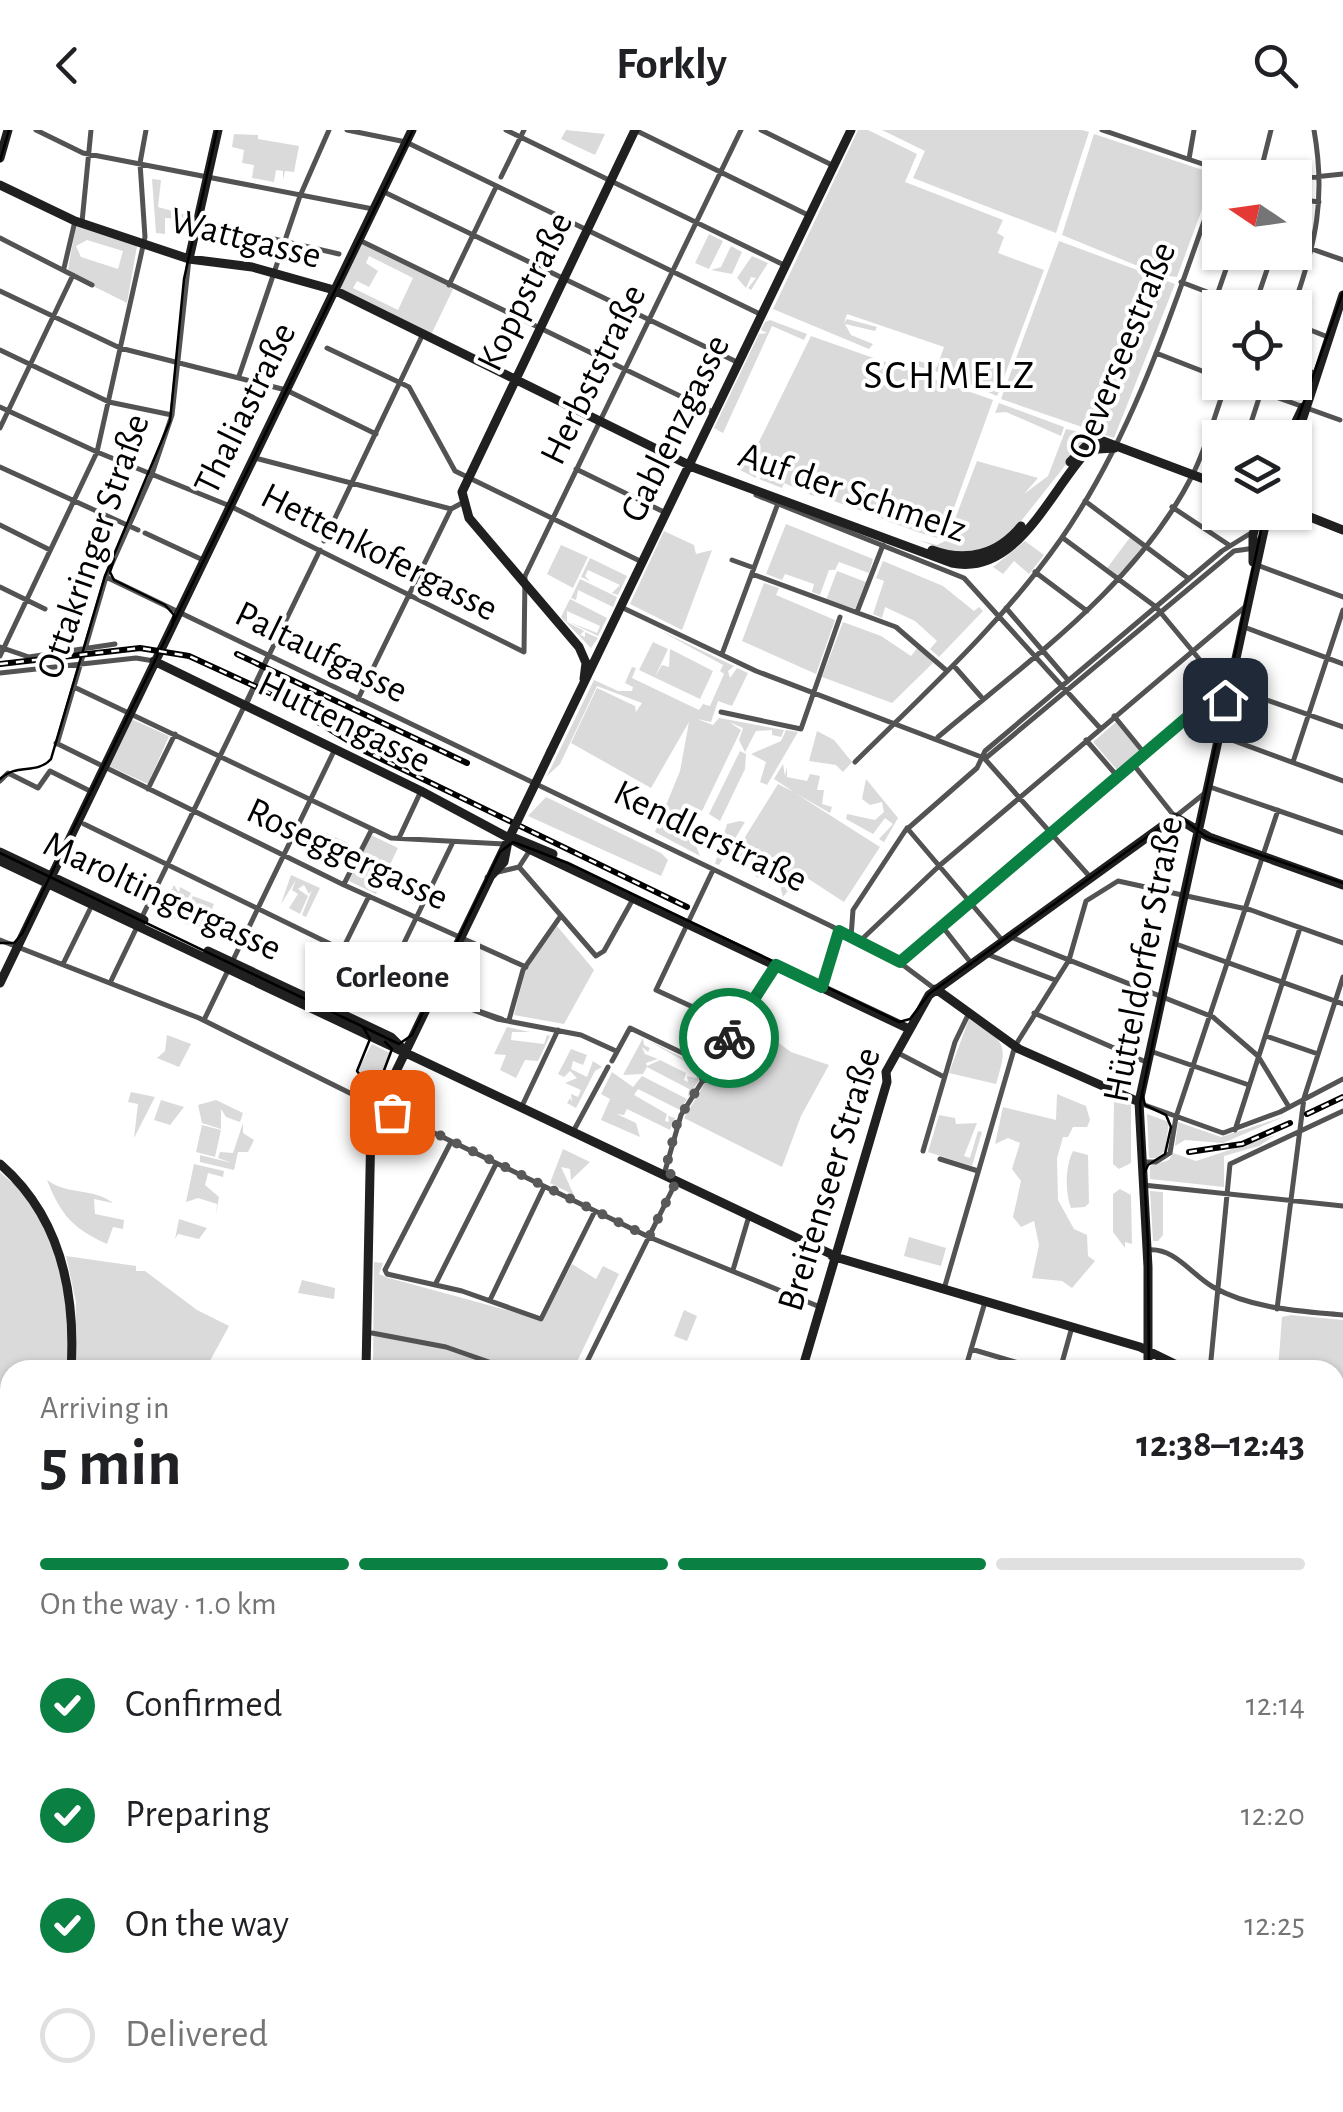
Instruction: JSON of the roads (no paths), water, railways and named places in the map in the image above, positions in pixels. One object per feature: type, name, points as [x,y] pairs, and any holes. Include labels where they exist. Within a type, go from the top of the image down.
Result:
[{"type":"main road","points":[[0,158],[8,130]]},
{"type":"main road","name":"Ottakringer Straße","points":[[189,259],[218,130]]},
{"type":"main road","name":"Thaliastraße","points":[[103,766],[412,130]]},
{"type":"main road","name":"Koppstraße","points":[[462,503],[466,477],[635,130]]},
{"type":"main road","name":"Gablenzgasse","points":[[366,1360],[368,1134],[378,1106],[851,130]]},
{"type":"main road","points":[[0,185],[78,222]]},
{"type":"main road","name":"Wattgasse","points":[[78,222],[189,259],[334,290],[690,462]]},
{"type":"main road","points":[[1301,420],[1343,296]]},
{"type":"main road","points":[[1297,420],[1304,407]]},
{"type":"main road","name":"Auf der Schmelz","points":[[690,462],[941,553],[963,556],[990,551],[1011,537],[1084,447],[1103,441],[1115,448]]},
{"type":"main road","points":[[1115,448],[1202,478]]},
{"type":"main road","name":"Auf der Schmelz","points":[[690,462],[946,561],[971,565],[995,559],[1011,547],[1083,456],[1115,448]]},
{"type":"main road","points":[[462,503],[469,518],[579,647],[586,663],[584,684]]},
{"type":"main road","points":[[1312,518],[1343,530]]},
{"type":"main road","name":"Hütteldorfer Straße","points":[[1255,548],[1262,530]]},
{"type":"main road","name":"Hütteldorfer Straße","points":[[1146,1360],[1148,1250],[1139,1102],[1246,607],[1254,564],[1253,531]]},
{"type":"main road","points":[[579,647],[592,652],[603,645]]},
{"type":"main road","name":"Huttengasse","points":[[154,661],[421,791],[530,850],[564,862]]},
{"type":"main road","points":[[0,983],[103,766]]},
{"type":"main road","points":[[1175,817],[1197,831],[1343,884]]},
{"type":"main road","name":"Breitenseer Straße","points":[[805,1360],[887,1082],[886,1072],[923,1001],[1175,817]]},
{"type":"main road","name":"Huttengasse","points":[[509,837],[526,840],[907,1028]]},
{"type":"main road","name":"Maroltingergasse","points":[[0,852],[231,965],[392,1050],[404,1050]]},
{"type":"main road","name":"Maroltingergasse","points":[[0,861],[49,877],[140,921]]},
{"type":"main road","name":"Maroltingergasse","points":[[231,965],[317,1001],[391,1037],[404,1050],[835,1256],[1148,1350],[1168,1360]]},
{"type":"main road","name":"Kendlerstraße","points":[[936,989],[1015,1046],[1139,1102]]},
{"type":"main road","points":[[0,1164],[32,1196],[64,1267],[73,1302],[71,1360]]},
{"type":"main road","name":"Maroltingergasse","points":[[643,1164],[665,1171],[677,1181]]},
{"type":"street","points":[[36,130],[89,154],[373,209]]},
{"type":"street","points":[[64,268],[78,222],[91,130]]},
{"type":"street","points":[[116,644],[26,657],[1,651],[97,452],[144,243],[140,163],[146,130]]},
{"type":"street","points":[[239,376],[300,196],[330,130]]},
{"type":"street","points":[[347,130],[406,142],[762,315]]},
{"type":"street","points":[[506,130],[522,134],[786,266]]},
{"type":"street","points":[[635,130],[810,216]]},
{"type":"street","name":"Herbststraße","points":[[526,649],[524,581],[741,130]]},
{"type":"street","points":[[761,130],[834,166]]},
{"type":"street","points":[[1102,130],[1202,163]]},
{"type":"street","points":[[1140,143],[1142,130]]},
{"type":"street","points":[[1189,159],[1194,130]]},
{"type":"street","points":[[1264,160],[1271,130]]},
{"type":"street","points":[[1300,290],[1314,250],[1322,176],[1314,130]]},
{"type":"street","points":[[501,176],[522,134]]},
{"type":"street","points":[[1312,177],[1343,174]]},
{"type":"street","points":[[448,284],[496,187]]},
{"type":"street","points":[[382,190],[739,363]]},
{"type":"street","points":[[1312,201],[1319,202]]},
{"type":"street","points":[[197,220],[339,254]]},
{"type":"street","name":"Oeverseestraße","points":[[855,762],[954,666],[1062,538],[1115,448],[1156,353],[1202,225]]},
{"type":"street","points":[[0,238],[92,284]]},
{"type":"street","points":[[358,240],[715,412]]},
{"type":"street","points":[[1314,250],[1343,260]]},
{"type":"street","name":"Ottakringer Straße","points":[[103,766],[56,744],[106,576],[152,474],[172,415],[189,259]]},
{"type":"street","points":[[0,428],[73,276]]},
{"type":"street","points":[[1181,282],[1203,290]]},
{"type":"street","points":[[0,291],[120,348],[286,390],[376,434]]},
{"type":"street","points":[[1312,331],[1328,337]]},
{"type":"street","points":[[324,540],[422,334]]},
{"type":"street","points":[[327,348],[409,388],[452,467],[466,477],[642,562]]},
{"type":"street","points":[[0,350],[109,402],[172,415]]},
{"type":"street","points":[[1156,353],[1202,371]]},
{"type":"street","points":[[937,738],[1119,581],[1193,475],[1223,400]]},
{"type":"street","points":[[1284,400],[1340,420]]},
{"type":"street","name":"Hettenkofergasse","points":[[0,406],[97,452],[230,506],[509,646],[522,652],[526,649]]},
{"type":"street","points":[[253,457],[451,509]]},
{"type":"street","points":[[0,466],[203,560]]},
{"type":"street","points":[[576,469],[666,513]]},
{"type":"street","points":[[741,484],[778,506],[956,572],[978,589],[1032,656],[1100,728]]},
{"type":"street","points":[[1085,501],[1189,579]]},
{"type":"street","points":[[358,699],[451,509],[462,503]]},
{"type":"street","points":[[722,654],[778,506]]},
{"type":"street","points":[[1172,507],[1232,548],[1255,548]]},
{"type":"street","points":[[0,525],[50,550]]},
{"type":"street","points":[[984,758],[985,751],[1068,680],[1253,531]]},
{"type":"street","points":[[1062,538],[1157,611],[1219,683],[1343,727]]},
{"type":"street","points":[[857,612],[882,545]]},
{"type":"street","points":[[851,937],[854,910],[907,828],[984,758],[1071,693],[1189,579],[1232,548]]},
{"type":"street","points":[[110,983],[320,550]]},
{"type":"street","points":[[732,560],[830,602],[842,613],[857,612],[916,640],[947,671]]},
{"type":"street","points":[[1254,564],[1343,597]]},
{"type":"street","points":[[1036,572],[1087,610]]},
{"type":"street","name":"Paltaufgasse","points":[[106,576],[515,775]]},
{"type":"street","points":[[0,587],[45,609]]},
{"type":"street","points":[[621,606],[722,654],[984,758],[1090,878]]},
{"type":"street","points":[[859,942],[939,866],[1246,607]]},
{"type":"street","points":[[1006,608],[1068,680],[1071,693]]},
{"type":"street","points":[[1293,762],[1343,610]]},
{"type":"street","points":[[721,712],[800,729],[842,613]]},
{"type":"street","points":[[1242,626],[1343,664]]},
{"type":"street","points":[[0,674],[141,658],[154,661]]},
{"type":"street","points":[[954,666],[983,699]]},
{"type":"street","points":[[74,687],[398,839],[452,844],[509,837]]},
{"type":"street","points":[[900,962],[1211,697],[1225,700]]},
{"type":"street","points":[[1114,716],[1145,754]]},
{"type":"street","points":[[148,789],[175,734]]},
{"type":"street","points":[[1218,735],[1343,781]]},
{"type":"street","points":[[1086,740],[1118,777]]},
{"type":"street","points":[[204,1020],[335,749]]},
{"type":"street","points":[[1133,764],[1175,817]]},
{"type":"street","name":"Roseggergasse","points":[[103,766],[369,896],[526,967]]},
{"type":"street","points":[[0,780],[8,773],[38,788],[46,773],[52,772],[90,792]]},
{"type":"street","name":"Kendlerstraße","points":[[515,775],[851,937],[900,962],[936,989]]},
{"type":"street","points":[[1206,790],[1343,833]]},
{"type":"street","name":"Breitenseer Straße","points":[[1175,817],[1206,790]]},
{"type":"street","points":[[398,839],[421,791]]},
{"type":"street","points":[[1142,1162],[1169,1156],[1192,1065],[1278,810]]},
{"type":"street","points":[[84,824],[432,994]]},
{"type":"street","points":[[907,828],[1007,939],[1209,1016],[1258,1056],[1289,1108]]},
{"type":"street","points":[[344,884],[372,829]]},
{"type":"street","points":[[389,974],[452,844]]},
{"type":"street","points":[[493,875],[519,867],[530,850]]},
{"type":"street","points":[[519,867],[596,956],[604,951],[634,896]]},
{"type":"street","points":[[695,1008],[656,990],[714,870]]},
{"type":"street","points":[[944,1290],[1015,1046],[1069,960],[1085,902],[1114,882],[1244,911],[1343,943]]},
{"type":"street","points":[[317,1001],[369,896]]},
{"type":"street","points":[[63,964],[94,902]]},
{"type":"street","points":[[505,1020],[526,967],[560,917]]},
{"type":"street","points":[[942,926],[971,964]]},
{"type":"street","points":[[1234,1130],[1300,928]]},
{"type":"street","points":[[822,987],[839,931]]},
{"type":"street","points":[[0,940],[204,1020],[378,1106]]},
{"type":"street","points":[[1173,942],[1343,1004]]},
{"type":"street","points":[[986,954],[1055,980]]},
{"type":"street","points":[[665,1171],[678,1120],[776,965]]},
{"type":"street","points":[[1276,1309],[1304,1098],[1343,977]]},
{"type":"street","points":[[505,1020],[447,1000],[450,1004],[505,1020],[558,1030],[616,1051]]},
{"type":"street","points":[[923,1151],[944,1076],[970,1013]]},
{"type":"street","points":[[1034,1013],[1147,1063]]},
{"type":"street","points":[[574,1130],[630,1028],[712,1067]]},
{"type":"street","points":[[522,1106],[558,1030]]},
{"type":"street","points":[[1266,1036],[1318,1054]]},
{"type":"street","points":[[1150,1050],[1247,1085]]},
{"type":"street","points":[[896,1052],[944,1076]]},
{"type":"street","points":[[1310,1079],[1322,1089]]},
{"type":"street","points":[[1139,1102],[1216,1133],[1289,1108],[1343,1079]]},
{"type":"street","points":[[1210,1360],[1214,1288],[1230,1164],[1343,1111]]},
{"type":"street","points":[[392,1112],[649,1237],[820,1307]]},
{"type":"street","points":[[451,1142],[386,1274],[490,1300],[541,1319],[595,1211]]},
{"type":"street","points":[[940,1160],[978,1171]]},
{"type":"street","points":[[435,1285],[496,1164]]},
{"type":"street","points":[[588,1360],[677,1181]]},
{"type":"street","points":[[1144,1185],[1343,1206]]},
{"type":"street","points":[[490,1300],[544,1187]]},
{"type":"street","points":[[733,1271],[749,1216]]},
{"type":"street","points":[[1148,1250],[1164,1250],[1214,1288],[1276,1309],[1343,1315]]},
{"type":"street","points":[[968,1360],[985,1302]]},
{"type":"street","points":[[1063,1360],[1072,1328]]},
{"type":"street","points":[[372,1333],[446,1347],[483,1360]]},
{"type":"street","points":[[971,1349],[1008,1360]]},
{"type":"tram line","points":[[0,161],[9,130]]},
{"type":"tram line","points":[[0,779],[13,771],[39,767],[51,759],[105,576],[170,421],[184,279],[217,130]]},
{"type":"tram line","points":[[0,943],[14,943],[22,934],[413,130]]},
{"type":"tram line","points":[[1297,420],[1343,292]]},
{"type":"tram line","points":[[1149,1360],[1148,1243],[1140,1103],[1261,530]]},
{"type":"tram line","points":[[114,559],[110,572],[114,580],[165,605],[174,615],[172,626]]},
{"type":"tram line","points":[[0,853],[399,1044],[412,1035],[500,852],[513,842],[568,863],[899,1022],[910,1019],[929,994],[1172,819],[1183,819],[1205,836],[1343,883]]},
{"type":"tram line","points":[[363,1027],[370,1039],[357,1071],[366,1083],[380,1081],[392,1049],[385,1042]]},
{"type":"tram line","points":[[1142,1092],[1145,1105],[1166,1115],[1171,1127],[1165,1154],[1148,1165],[1144,1174]]},
{"type":"railway","points":[[0,664],[140,648],[189,656],[274,695],[365,751],[687,907]]},
{"type":"railway","points":[[237,654],[467,763]]},
{"type":"railway","points":[[1307,1114],[1343,1097]]},
{"type":"railway","points":[[1189,1152],[1242,1144],[1290,1123]]},
{"type":"place","name":"Corleone","points":[[392,1112]]},
{"type":"district","name":"SCHMELZ","points":[[950,374]]}]
